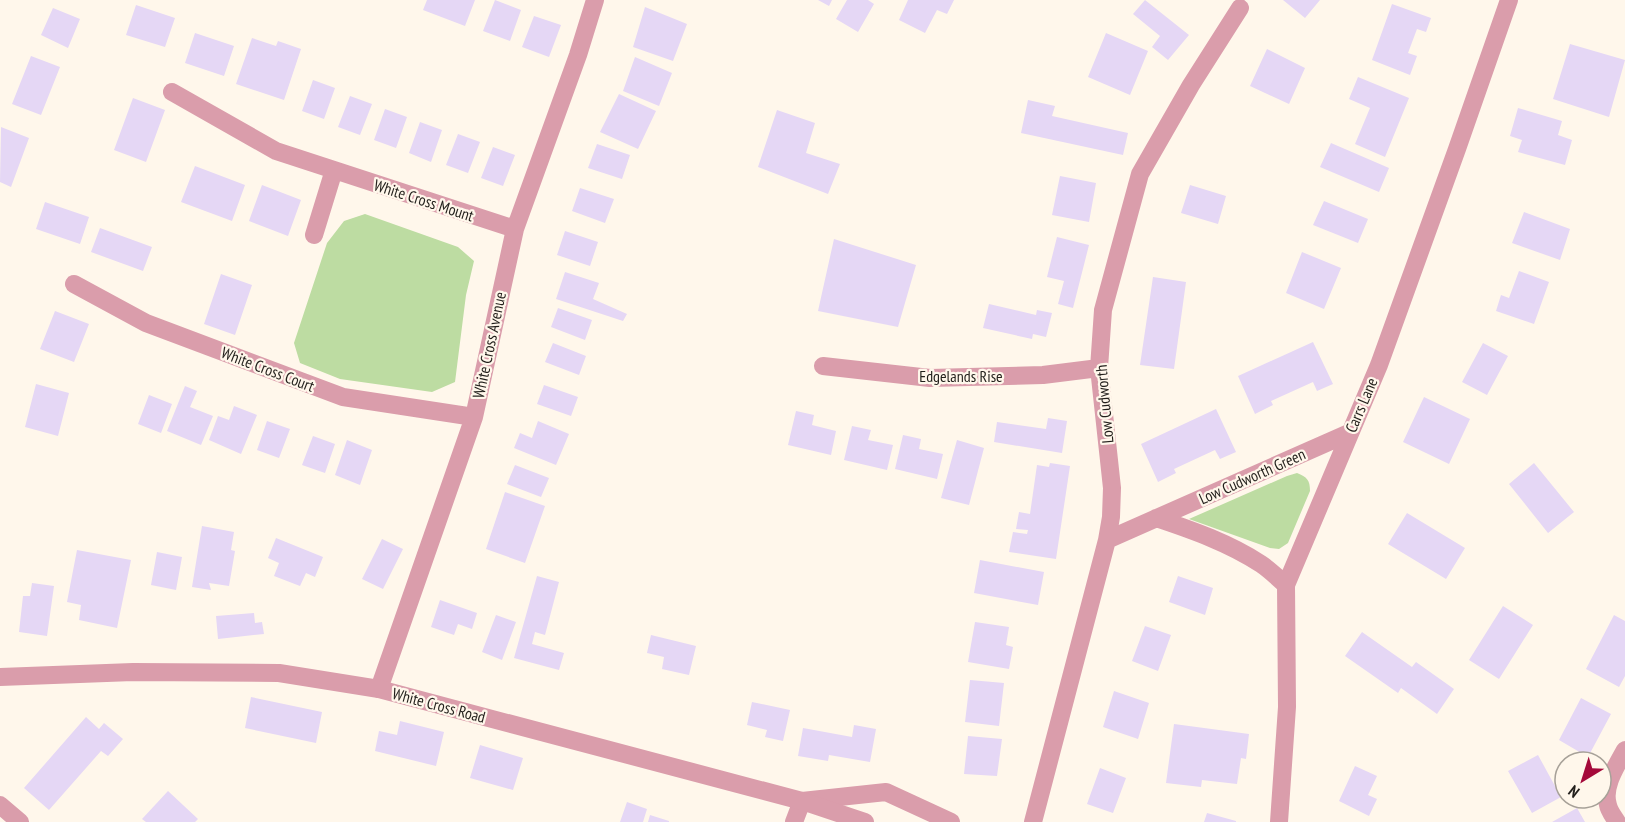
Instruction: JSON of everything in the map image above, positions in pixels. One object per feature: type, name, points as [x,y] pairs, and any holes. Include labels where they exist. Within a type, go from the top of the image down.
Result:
[{"type":"street","name":"White Cross Avenue","points":[[380,689],[474,417],[515,229],[578,55],[595,0]]},
{"type":"street","name":"Carrs Lane","points":[[1279,822],[1287,707],[1286,585],[1378,365],[1509,0]]},
{"type":"street","name":"Low Cudworth","points":[[1033,822],[1111,518],[1112,488],[1099,368],[1103,310],[1140,174],[1191,85],[1240,8]]},
{"type":"street","name":"White Cross Mount","points":[[172,92],[276,151],[515,229]]},
{"type":"street","points":[[314,235],[334,170]]},
{"type":"street","name":"White Cross Court","points":[[74,284],[146,323],[343,397],[474,417]]},
{"type":"street","name":"Edgelands Rise","points":[[823,366],[930,378],[1042,375],[1099,368]]},
{"type":"street","name":"Low Cudworth Green","points":[[1107,540],[1349,433]]},
{"type":"street","points":[[1156,518],[1187,528],[1230,547],[1261,564],[1286,585]]},
{"type":"street","name":"White Cross Road","points":[[0,676],[133,672],[279,673],[380,689],[802,801],[865,822]]},
{"type":"street","points":[[1617,822],[1607,804],[1608,790],[1612,774],[1625,750]]},
{"type":"street","points":[[794,822],[802,801],[886,792],[951,822]]},
{"type":"street","points":[[0,805],[20,822]]},
{"type":"green space","points":[[365,214],[458,247],[474,261],[466,295],[455,382],[432,392],[340,379],[300,363],[294,343],[327,243],[344,221]]},
{"type":"green space","points":[[1297,473],[1307,479],[1310,491],[1288,543],[1279,549],[1270,548],[1189,519],[1287,476]]},
{"type":"building","points":[[427,0],[475,0],[465,26],[423,10]]},
{"type":"building","points":[[495,0],[521,10],[510,41],[483,31]]},
{"type":"building","points":[[818,0],[832,0],[829,6]]},
{"type":"building","points":[[847,0],[868,0],[874,4],[858,32],[836,19]]},
{"type":"building","points":[[908,0],[954,0],[947,14],[937,10],[925,33],[899,20]]},
{"type":"building","points":[[1145,0],[1189,35],[1168,60],[1152,47],[1160,36],[1133,14]]},
{"type":"building","points":[[1283,0],[1320,0],[1305,18]]},
{"type":"building","points":[[1392,4],[1431,18],[1426,32],[1417,29],[1408,53],[1417,56],[1410,75],[1372,60]]},
{"type":"building","points":[[136,5],[175,18],[165,47],[126,35]]},
{"type":"building","points":[[645,7],[687,24],[673,61],[633,47]]},
{"type":"building","points":[[53,8],[80,19],[68,48],[41,35]]},
{"type":"building","points":[[534,16],[561,25],[549,57],[522,47]]},
{"type":"building","points":[[195,33],[234,46],[224,76],[185,63]]},
{"type":"building","points":[[1106,33],[1148,51],[1130,95],[1088,77]]},
{"type":"building","points":[[252,38],[276,46],[278,41],[301,49],[284,100],[236,84]]},
{"type":"building","points":[[1570,44],[1625,60],[1609,117],[1553,99]]},
{"type":"building","points":[[1267,49],[1305,68],[1289,104],[1250,86]]},
{"type":"building","points":[[31,56],[60,67],[41,115],[12,104]]},
{"type":"building","points":[[635,57],[672,73],[659,106],[623,91]]},
{"type":"building","points":[[1358,77],[1409,98],[1385,157],[1355,144],[1370,108],[1349,99]]},
{"type":"building","points":[[313,80],[335,88],[324,119],[302,111]]},
{"type":"building","points":[[619,94],[656,111],[638,149],[600,132]]},
{"type":"building","points":[[350,96],[372,104],[360,135],[338,127]]},
{"type":"building","points":[[133,98],[165,110],[146,162],[114,150]]},
{"type":"building","points":[[1028,100],[1055,106],[1052,116],[1128,133],[1123,155],[1021,133]]},
{"type":"building","points":[[1518,108],[1562,121],[1558,135],[1572,140],[1565,165],[1518,152],[1522,140],[1510,136]]},
{"type":"building","points":[[385,109],[407,117],[396,148],[374,140]]},
{"type":"building","points":[[777,110],[815,123],[806,153],[840,164],[828,194],[758,167]]},
{"type":"building","points":[[420,122],[442,130],[431,162],[409,153]]},
{"type":"building","points":[[1,127],[29,138],[11,187],[0,182]]},
{"type":"building","points":[[458,134],[480,142],[468,173],[446,165]]},
{"type":"building","points":[[1331,143],[1389,168],[1379,192],[1320,167]]},
{"type":"building","points":[[597,144],[630,155],[622,179],[588,168]]},
{"type":"building","points":[[493,147],[515,155],[503,186],[481,178]]},
{"type":"building","points":[[195,166],[245,185],[232,221],[181,202]]},
{"type":"building","points":[[1060,176],[1096,183],[1089,222],[1052,215]]},
{"type":"building","points":[[262,185],[301,200],[288,236],[249,221]]},
{"type":"building","points":[[1190,185],[1226,196],[1218,224],[1181,213]]},
{"type":"building","points":[[580,188],[614,199],[605,223],[572,211]]},
{"type":"building","points":[[1324,201],[1368,219],[1358,243],[1313,225]]},
{"type":"building","points":[[45,202],[89,217],[80,244],[36,229]]},
{"type":"building","points":[[1524,212],[1570,229],[1560,260],[1512,243]]},
{"type":"building","points":[[100,228],[152,247],[143,271],[91,252]]},
{"type":"building","points":[[565,231],[598,242],[590,266],[557,255]]},
{"type":"building","points":[[1057,237],[1089,245],[1073,308],[1058,304],[1064,281],[1047,277]]},
{"type":"building","points":[[834,239],[916,265],[898,327],[818,311]]},
{"type":"building","points":[[1302,252],[1341,268],[1324,309],[1286,293]]},
{"type":"building","points":[[1519,271],[1549,282],[1534,324],[1496,311],[1501,295],[1509,298]]},
{"type":"building","points":[[565,272],[599,283],[593,299],[627,314],[623,321],[556,299]]},
{"type":"building","points":[[221,274],[252,285],[235,335],[204,324]]},
{"type":"building","points":[[1153,277],[1186,282],[1174,369],[1140,365]]},
{"type":"building","points":[[989,304],[1036,315],[1037,310],[1052,313],[1046,337],[1033,334],[1032,339],[983,328]]},
{"type":"building","points":[[558,308],[592,320],[585,340],[551,327]]},
{"type":"building","points":[[55,311],[89,324],[74,362],[40,349]]},
{"type":"building","points":[[1313,342],[1333,384],[1317,391],[1313,382],[1271,401],[1273,405],[1255,414],[1238,376]]},
{"type":"building","points":[[553,343],[586,356],[579,375],[545,362]]},
{"type":"building","points":[[1483,343],[1508,356],[1487,395],[1462,382]]},
{"type":"building","points":[[36,384],[69,393],[58,436],[25,427]]},
{"type":"building","points":[[544,385],[578,397],[571,416],[537,404]]},
{"type":"building","points":[[185,386],[197,391],[190,407],[213,416],[201,445],[167,431]]},
{"type":"building","points":[[149,395],[172,404],[161,433],[138,424]]},
{"type":"building","points":[[1424,397],[1470,419],[1449,464],[1403,442]]},
{"type":"building","points":[[234,406],[257,415],[241,454],[209,440],[218,416],[229,420]]},
{"type":"building","points":[[1216,409],[1236,452],[1220,459],[1215,450],[1174,469],[1176,473],[1158,482],[1141,444]]},
{"type":"building","points":[[796,411],[814,415],[812,425],[836,431],[831,455],[788,445]]},
{"type":"building","points":[[1048,418],[1067,421],[1062,453],[994,442],[997,422],[1046,429]]},
{"type":"building","points":[[267,421],[290,429],[279,458],[257,450]]},
{"type":"building","points":[[538,421],[569,434],[556,465],[514,448],[520,433],[532,438]]},
{"type":"building","points":[[852,426],[871,430],[868,440],[893,445],[887,470],[844,460]]},
{"type":"building","points":[[903,435],[921,439],[919,449],[943,454],[937,479],[895,469]]},
{"type":"building","points":[[313,436],[335,444],[325,473],[302,465]]},
{"type":"building","points":[[347,440],[372,450],[360,485],[335,475]]},
{"type":"building","points":[[957,440],[984,448],[969,505],[941,498]]},
{"type":"building","points":[[1050,463],[1070,466],[1056,559],[1009,552],[1013,532],[1027,534],[1028,530],[1016,529],[1019,512],[1030,514],[1037,465],[1049,467]]},
{"type":"building","points":[[1534,463],[1574,512],[1548,533],[1509,484]]},
{"type":"building","points":[[515,465],[549,478],[541,497],[507,484]]},
{"type":"building","points":[[505,492],[545,506],[525,563],[486,549]]},
{"type":"building","points":[[1407,513],[1465,548],[1446,579],[1388,544]]},
{"type":"building","points":[[202,526],[234,532],[231,550],[235,551],[229,586],[209,583],[211,590],[192,587]]},
{"type":"building","points":[[276,538],[323,557],[315,577],[306,573],[300,586],[274,576],[279,563],[268,558]]},
{"type":"building","points":[[382,539],[403,549],[383,589],[362,579]]},
{"type":"building","points":[[77,550],[131,560],[117,628],[79,620],[81,605],[67,602]]},
{"type":"building","points":[[157,552],[182,557],[176,590],[151,585]]},
{"type":"building","points":[[980,560],[1044,572],[1038,605],[974,593]]},
{"type":"building","points":[[537,576],[559,582],[545,635],[535,632],[532,644],[564,653],[559,670],[514,658]]},
{"type":"building","points":[[1178,576],[1213,588],[1205,615],[1169,602]]},
{"type":"building","points":[[32,583],[54,586],[47,636],[19,632],[23,596],[30,596]]},
{"type":"building","points":[[440,600],[477,613],[472,629],[458,624],[454,635],[431,627]]},
{"type":"building","points":[[1503,606],[1533,625],[1499,679],[1469,660]]},
{"type":"building","points":[[254,613],[255,623],[262,622],[264,634],[218,639],[216,616]]},
{"type":"building","points":[[496,615],[516,622],[502,660],[482,652]]},
{"type":"building","points":[[1614,615],[1625,621],[1625,676],[1619,687],[1586,669]]},
{"type":"building","points":[[975,622],[1009,627],[1006,645],[1013,647],[1009,669],[968,662]]},
{"type":"building","points":[[1145,626],[1171,635],[1158,671],[1132,661]]},
{"type":"building","points":[[1362,632],[1412,667],[1416,662],[1454,689],[1437,714],[1401,688],[1398,693],[1345,656]]},
{"type":"building","points":[[651,635],[696,646],[689,675],[662,669],[664,657],[647,653]]},
{"type":"building","points":[[970,680],[1004,683],[999,726],[965,722]]},
{"type":"building","points":[[1114,691],[1149,703],[1138,739],[1103,727]]},
{"type":"building","points":[[251,697],[322,712],[316,743],[245,728]]},
{"type":"building","points":[[1581,698],[1611,714],[1592,750],[1576,750],[1559,740]]},
{"type":"building","points":[[752,702],[790,710],[783,741],[765,737],[767,730],[747,725]]},
{"type":"building","points":[[86,717],[99,729],[104,723],[123,739],[108,756],[101,751],[49,810],[24,788]]},
{"type":"building","points":[[400,721],[444,732],[436,766],[375,751],[379,731],[397,735]]},
{"type":"building","points":[[1174,724],[1249,734],[1246,759],[1241,758],[1237,784],[1202,780],[1201,787],[1166,783]]},
{"type":"building","points":[[854,725],[876,729],[870,762],[829,755],[828,761],[798,756],[803,728],[852,737]]},
{"type":"building","points":[[968,736],[1002,739],[997,776],[964,774]]},
{"type":"building","points":[[480,745],[523,758],[513,790],[470,778]]},
{"type":"building","points":[[1538,755],[1553,782],[1553,801],[1532,813],[1508,771]]},
{"type":"building","points":[[1355,766],[1377,776],[1368,795],[1377,799],[1369,816],[1339,801]]},
{"type":"building","points":[[1100,768],[1126,778],[1113,813],[1087,804]]},
{"type":"building","points":[[168,791],[198,819],[195,822],[146,822],[142,819]]},
{"type":"building","points":[[627,802],[647,809],[643,822],[620,822]]},
{"type":"building","points":[[1573,810],[1578,810],[1585,822],[1552,822]]},
{"type":"building","points":[[1207,813],[1236,821],[1236,822],[1204,822]]},
{"type":"building","points":[[650,815],[669,821],[669,822],[648,822]]}]
